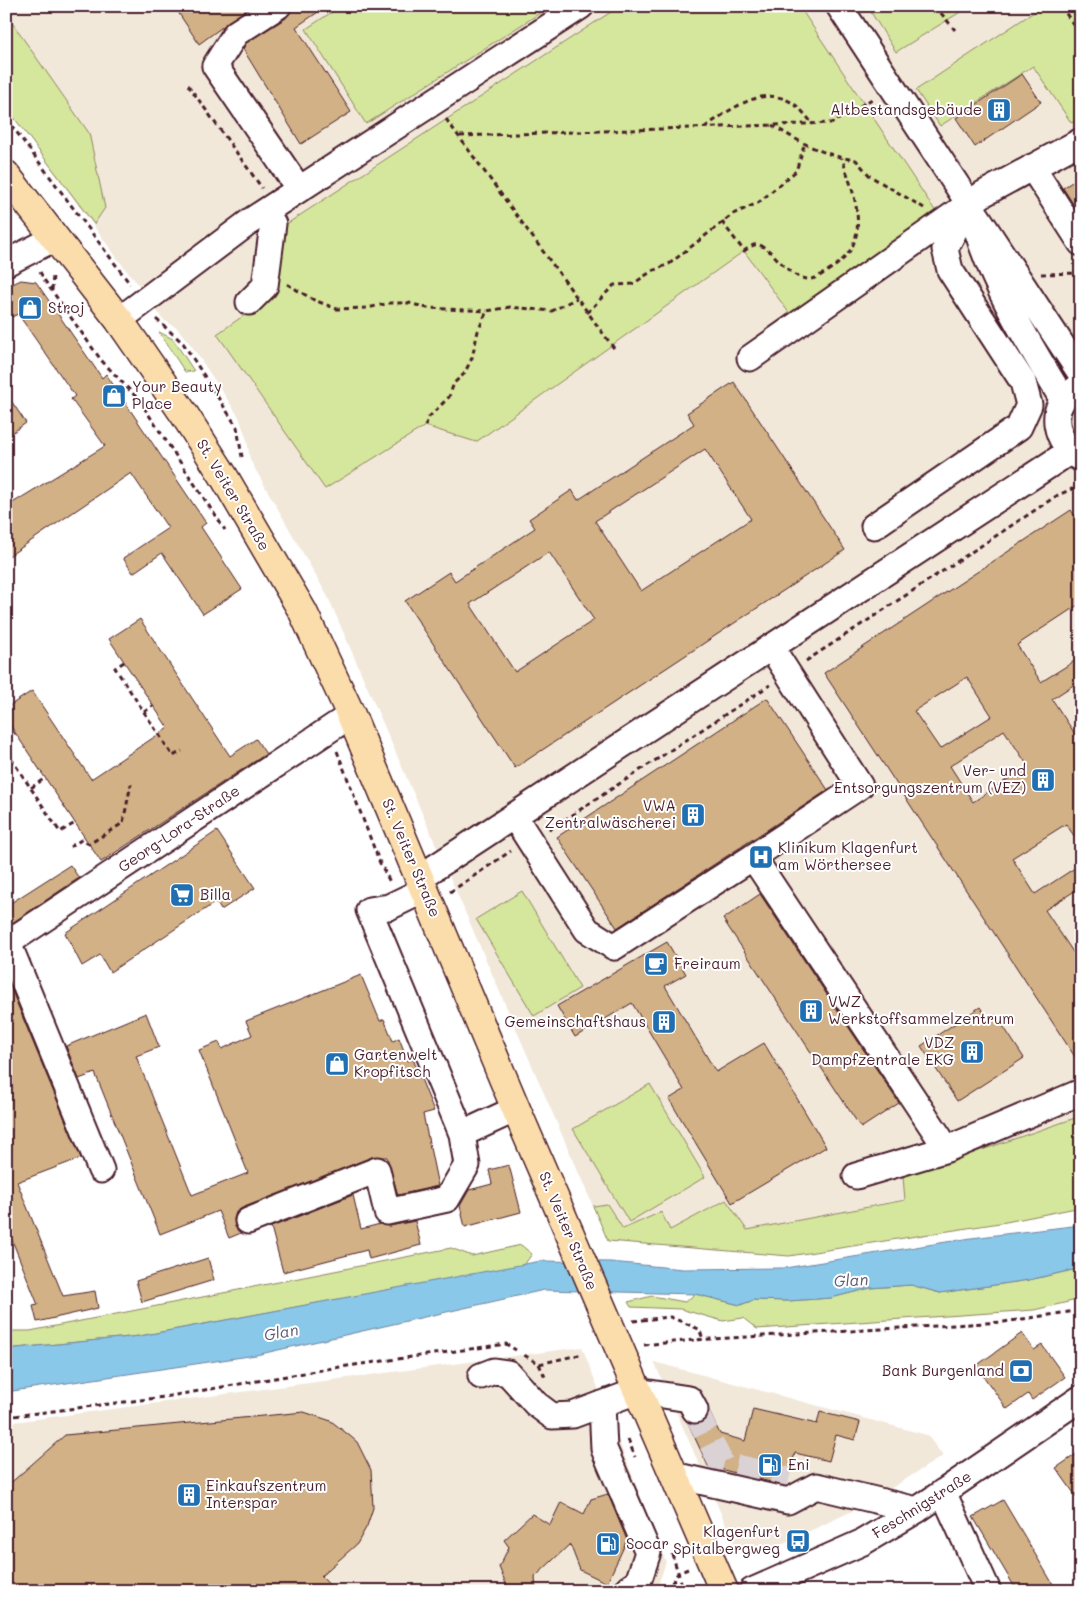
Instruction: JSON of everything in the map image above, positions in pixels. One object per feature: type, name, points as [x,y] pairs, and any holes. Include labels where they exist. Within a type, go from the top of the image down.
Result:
[{"type":"main road","name":"St. Veiter Straße","points":[[6,175],[118,320],[223,475],[303,612],[340,722],[431,886],[516,1109],[636,1391],[724,1591]]},
{"type":"street","points":[[278,6],[236,33],[214,66],[299,189]]},
{"type":"street","points":[[118,320],[266,203],[299,189],[581,6]]},
{"type":"street","points":[[839,6],[1081,374]]},
{"type":"street","points":[[750,358],[968,204],[1081,140]]},
{"type":"street","points":[[1032,167],[1081,243]]},
{"type":"street","points":[[250,302],[265,286],[273,224],[266,203]]},
{"type":"street","points":[[248,1222],[377,1170],[387,1212],[447,1199],[467,1165],[462,1134],[369,910],[389,907],[431,886],[514,816],[771,647],[1075,456],[1058,435],[1056,418],[1072,394],[1008,307],[988,265],[968,204]]},
{"type":"street","points":[[874,526],[1019,427],[1029,405],[1024,382],[950,270],[945,248],[968,204]]},
{"type":"street","points":[[6,264],[55,238]]},
{"type":"street","points":[[514,816],[587,930],[614,947],[753,857],[860,786],[771,647]]},
{"type":"street","name":"Georg-Lora-Straße","points":[[7,943],[340,722]]},
{"type":"street","points":[[753,857],[947,1149]]},
{"type":"street","points":[[7,943],[101,1170]]},
{"type":"street","points":[[856,1176],[947,1149],[1081,1092]]},
{"type":"street","points":[[462,1134],[516,1109]]},
{"type":"street","points":[[481,1376],[494,1371],[508,1373],[536,1404],[552,1416],[574,1415],[636,1391],[689,1399],[695,1410]]},
{"type":"street","name":"Feschnigstraße","points":[[752,1591],[863,1542],[917,1510],[1081,1398]]},
{"type":"street","points":[[602,1404],[604,1449],[648,1552],[638,1582],[625,1591]]},
{"type":"street","points":[[674,1475],[788,1501],[816,1486]]},
{"type":"street","points":[[789,1480],[917,1510]]},
{"type":"street","points":[[943,1492],[988,1591]]},
{"type":"path","points":[[935,6],[955,30]]},
{"type":"path","points":[[1061,6],[1081,36]]},
{"type":"path","points":[[188,84],[266,203]]},
{"type":"path","points":[[460,136],[832,123],[892,86]]},
{"type":"path","points":[[704,127],[732,108],[761,96],[779,97],[794,104],[814,124]]},
{"type":"path","points":[[443,115],[616,350]]},
{"type":"path","points":[[6,118],[126,278]]},
{"type":"path","points":[[772,126],[804,146],[842,158],[856,160],[870,176],[944,220]]},
{"type":"path","points":[[587,313],[614,285],[633,284],[652,271],[669,264],[733,214],[758,203],[796,171],[804,146]]},
{"type":"path","points":[[722,222],[744,251],[754,245],[764,246],[791,274],[811,279],[830,270],[845,259],[858,238],[856,209],[842,158]]},
{"type":"path","points":[[267,272],[314,300],[336,309],[367,308],[390,303],[409,303],[427,308],[487,311],[510,307],[552,311],[577,298]]},
{"type":"path","points":[[1035,274],[1081,273]]},
{"type":"path","points":[[52,291],[101,360],[139,400],[218,521],[230,536]]},
{"type":"path","points":[[425,426],[429,417],[449,397],[454,383],[464,374],[472,358],[478,331],[487,311]]},
{"type":"path","points":[[431,886],[551,829],[1058,495],[1072,489],[1081,493]]},
{"type":"path","points":[[124,662],[115,668],[173,756],[182,750]]},
{"type":"path","points":[[144,712],[153,706]]},
{"type":"path","points":[[340,722],[379,862],[400,902]]},
{"type":"path","points":[[6,738],[15,733]]},
{"type":"path","points":[[6,751],[60,832],[75,823]]},
{"type":"path","points":[[31,788],[46,778]]},
{"type":"path","points":[[70,847],[81,840],[90,844],[123,823],[131,784]]},
{"type":"path","points":[[638,1346],[703,1339],[1004,1322],[1081,1310]]},
{"type":"path","points":[[626,1321],[670,1317],[699,1329],[703,1339]]},
{"type":"path","points":[[6,1417],[164,1397],[333,1368],[506,1344],[539,1364],[546,1382]]},
{"type":"path","points":[[539,1364],[583,1354]]},
{"type":"path","points":[[667,1591],[678,1573]]},
{"type":"shaded area","name":"Klinikum Klagenfurt am Wörthersee","points":[[6,6],[1081,6],[1081,1116],[903,1177],[905,1199],[747,1230],[725,1200],[669,1231],[623,1229],[607,1204],[593,1206],[328,597],[250,460],[247,440],[239,417],[191,345],[177,328],[162,319],[149,297],[126,270],[6,107]]},
{"type":"shaded area","points":[[582,1347],[666,1562],[656,1591],[6,1591],[6,1423]]},
{"type":"shaded area","points":[[654,1362],[927,1435],[943,1456],[861,1507],[763,1553],[734,1543]]},
{"type":"green space","points":[[341,6],[551,6],[366,124],[306,29]]},
{"type":"green space","points":[[620,6],[799,6],[938,215],[792,317],[744,251],[476,442],[425,426],[325,489],[217,334],[272,296],[282,227]]},
{"type":"green space","points":[[867,6],[970,6],[896,52]]},
{"type":"green space","points":[[1043,6],[1081,6],[1081,126],[1070,121],[1033,66],[940,126],[916,90]]},
{"type":"green space","points":[[6,14],[89,133],[105,208],[94,224],[6,107]]},
{"type":"green space","points":[[159,332],[173,339],[194,371],[185,372]]},
{"type":"green space","points":[[522,891],[580,988],[534,1016],[476,919]]},
{"type":"green space","points":[[650,1084],[705,1177],[629,1222],[573,1129]]},
{"type":"green space","points":[[1081,1116],[1081,1207],[1006,1222],[789,1256],[608,1241],[593,1206],[607,1204],[623,1229],[661,1212],[670,1230],[726,1200],[747,1230],[905,1200],[903,1177]]},
{"type":"green space","points":[[521,1245],[532,1254],[524,1265],[140,1336],[6,1349],[6,1331],[30,1331],[451,1248],[472,1256]]},
{"type":"green space","points":[[1081,1268],[1081,1299],[1034,1310],[757,1329],[743,1318],[723,1321],[680,1309],[631,1307],[628,1302],[652,1296],[685,1302],[695,1294],[740,1305],[754,1300],[788,1301],[831,1298],[870,1288],[911,1285],[940,1293],[1029,1280]]},
{"type":"water","name":"Glan","points":[[1081,1225],[1081,1268],[1029,1280],[940,1293],[911,1285],[870,1288],[831,1298],[788,1301],[754,1300],[740,1305],[695,1294],[544,1290],[256,1355],[6,1392],[6,1349],[140,1336],[541,1261],[611,1262],[683,1269],[785,1268],[971,1238]]},
{"type":"building","points":[[174,6],[251,6],[199,44]]},
{"type":"building","points":[[292,6],[327,6],[296,27],[351,112],[301,144],[243,49],[246,43],[286,18]]},
{"type":"building","name":"Altbestandsgebäude","points":[[1022,74],[1041,102],[975,147],[956,118]]},
{"type":"building","points":[[1081,176],[1081,216],[1063,188]]},
{"type":"building","points":[[21,280],[36,282],[102,378],[106,374],[206,523],[201,527],[242,589],[203,614],[162,553],[133,573],[123,558],[168,528],[131,473],[6,558],[6,507],[105,446],[71,399],[75,396],[18,314],[6,320],[6,287]]},
{"type":"building","points":[[734,382],[845,550],[515,768],[405,601],[449,572],[455,581],[535,528],[529,519],[572,490],[578,500],[694,424],[687,413]],"holes":[[[705,449],[751,519],[641,591],[595,521]],[[549,552],[594,620],[515,672],[470,604]]]},
{"type":"building","points":[[6,393],[26,423],[6,437]]},
{"type":"building","name":"Ver- und Entsorgungszentrum (VEZ)","points":[[1071,510],[1081,525],[1081,603],[1017,645],[1041,682],[1081,657],[1081,680],[1052,699],[1081,743],[1081,846],[1066,824],[1012,858],[1035,894],[1081,864],[1081,887],[1045,910],[1081,964],[1081,1066],[824,673]],"holes":[[[967,677],[992,716],[940,749],[914,711]],[[1004,730],[1028,766],[973,802],[950,766]]]},
{"type":"building","points":[[140,619],[230,756],[256,739],[266,754],[101,862],[6,719],[6,708],[32,691],[91,779],[168,728],[109,639]]},
{"type":"building","name":"VWA Zentralwäscherei","points":[[767,698],[828,790],[617,928],[557,837]]},
{"type":"building","name":"Billa","points":[[217,831],[255,888],[221,910],[216,902],[110,972],[100,955],[82,966],[65,933]]},
{"type":"building","points":[[70,865],[79,878],[6,927],[6,906]]},
{"type":"building","name":"VWZ Werkstoffsammelzentrum","points":[[760,894],[899,1103],[861,1128],[723,919]]},
{"type":"building","points":[[667,942],[686,974],[665,986],[716,1072],[764,1043],[826,1147],[732,1203],[669,1099],[684,1090],[632,1003],[575,1037],[557,1006]]},
{"type":"building","points":[[361,975],[380,1021],[384,1019],[393,1041],[399,1038],[408,1061],[413,1059],[434,1111],[423,1114],[438,1186],[398,1195],[387,1157],[372,1157],[242,1208],[236,1212],[234,1219],[235,1227],[241,1233],[229,1238],[218,1211],[160,1234],[95,1073],[79,1079],[66,1046],[146,1013],[159,1047],[136,1056],[192,1195],[248,1173],[199,1050],[219,1042],[222,1049],[252,1035],[246,1021]]},
{"type":"building","points":[[6,977],[81,1158],[17,1182],[63,1296],[95,1291],[98,1308],[37,1322],[33,1306],[38,1305],[6,1225]]},
{"type":"building","name":"VDZ Dampfzentrale EKG","points":[[980,1007],[988,1020],[996,1015],[1024,1058],[957,1101],[921,1046]]},
{"type":"building","points":[[509,1165],[521,1212],[465,1227],[460,1206],[469,1190],[492,1184],[489,1170]]},
{"type":"building","points":[[353,1195],[361,1229],[380,1224],[390,1226],[415,1221],[421,1245],[369,1259],[367,1250],[283,1272],[271,1227]]},
{"type":"building","points":[[208,1258],[214,1280],[142,1302],[136,1281]]},
{"type":"building","name":"Bank Burgenland","points":[[1022,1333],[1034,1350],[1042,1345],[1065,1377],[1032,1400],[1028,1394],[1007,1409],[976,1366]]},
{"type":"building","points":[[753,1409],[817,1424],[820,1412],[860,1422],[855,1440],[836,1435],[829,1461],[795,1453],[786,1486],[708,1466],[687,1421],[694,1424],[701,1423],[707,1418],[709,1411],[720,1434],[745,1441]]},
{"type":"building","name":"Einkaufszentrum Interspar","points":[[304,1412],[331,1421],[357,1442],[371,1470],[373,1508],[367,1526],[357,1544],[321,1576],[335,1591],[6,1591],[6,1487],[65,1435]]},
{"type":"building","points":[[1081,1451],[1081,1503],[1056,1468]]},
{"type":"building","points":[[608,1494],[627,1540],[607,1583],[580,1570],[570,1544],[535,1577],[536,1591],[509,1591],[499,1567],[509,1547],[504,1540],[532,1514],[550,1525],[561,1502],[584,1514],[591,1499]]},
{"type":"building","points":[[1003,1500],[1057,1591],[1017,1591],[973,1517]]},
{"type":"tunnel","points":[[695,1410],[721,1463],[789,1480]]},
{"type":"place","name":"Altbestandsgebäude","points":[[999,110]]},
{"type":"place","name":"Stroj","points":[[30,308]]},
{"type":"place","name":"Your Beauty Place","points":[[114,396]]},
{"type":"place","name":"Ver- und Entsorgungszentrum (VEZ)","points":[[1043,780]]},
{"type":"place","name":"VWA Zentralwäscherei","points":[[693,815]]},
{"type":"place","name":"Klinikum Klagenfurt am Wörthersee","points":[[761,857]]},
{"type":"place","name":"Billa","points":[[182,895]]},
{"type":"place","name":"Freiraum","points":[[656,964]]},
{"type":"place","name":"VWZ Werkstoffsammelzentrum","points":[[811,1011]]},
{"type":"place","name":"Gemeinschaftshaus","points":[[664,1022]]},
{"type":"place","name":"VDZ Dampfzentrale EKG","points":[[972,1052]]},
{"type":"place","name":"Gartenwelt Kropfitsch","points":[[337,1064]]},
{"type":"place","name":"Bank Burgenland","points":[[1021,1371]]},
{"type":"place","name":"Eni","points":[[770,1465]]},
{"type":"place","name":"Einkaufszentrum Interspar","points":[[189,1495]]},
{"type":"place","name":"Klagenfurt Spitalbergweg","points":[[798,1541]]},
{"type":"place","name":"Socar","points":[[608,1544]]}]
